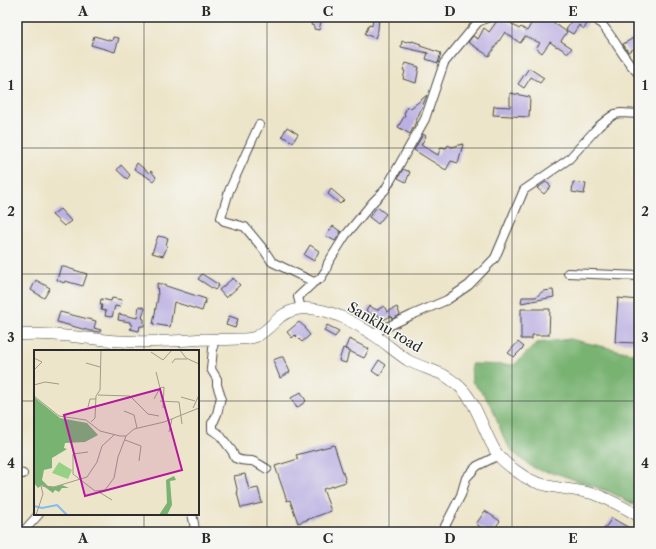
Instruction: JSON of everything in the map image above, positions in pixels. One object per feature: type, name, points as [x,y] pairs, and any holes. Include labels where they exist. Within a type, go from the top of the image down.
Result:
[{"type":"main road","name":"Sankhu road","points":[[17,335],[57,335],[120,341],[149,342],[237,339],[254,337],[262,333],[288,312],[301,309],[314,309],[340,316],[372,334],[400,356],[441,374],[457,384],[472,403],[489,439],[499,455],[511,468],[527,478],[545,485],[594,494],[618,504],[639,516]]},
{"type":"street","points":[[301,309],[298,296],[314,282],[320,279],[326,270],[328,263],[346,236],[384,190],[425,119],[444,63],[478,22],[490,17]]},
{"type":"street","points":[[594,17],[607,30],[639,74]]},
{"type":"street","points":[[372,334],[447,300],[469,285],[495,258],[524,190],[569,160],[599,126],[615,114],[639,114]]},
{"type":"street","points":[[259,125],[229,191],[221,218],[224,221],[245,228],[254,237],[272,262],[314,282]]},
{"type":"street","points":[[568,274],[639,276]]},
{"type":"street","points":[[214,339],[212,368],[217,379],[217,385],[221,397],[217,414],[212,423],[212,430],[219,434],[232,451],[235,458],[241,461],[250,461],[260,464],[267,469]]},
{"type":"street","points":[[442,532],[461,495],[466,478],[477,466],[499,455]]},
{"type":"street","points":[[23,532],[38,515]]},
{"type":"street","points":[[192,515],[195,532]]},
{"type":"green space","points":[[570,339],[639,355],[639,507],[610,492],[558,474],[542,471],[532,467],[510,449],[503,436],[493,410],[485,396],[472,382],[471,364],[514,365],[537,343]]},
{"type":"building","points":[[313,17],[322,18],[319,30],[314,29],[314,26],[311,25]]},
{"type":"building","points":[[373,17],[379,17],[378,30],[375,38],[365,34],[369,25],[372,26]]},
{"type":"building","points":[[500,17],[519,29],[521,27],[527,31],[535,17],[545,23],[548,19],[567,32],[561,41],[572,48],[568,53],[550,42],[542,53],[536,48],[540,43],[525,36],[520,43],[505,32],[489,56],[468,42],[473,36],[478,39],[484,28],[489,32]]},
{"type":"building","points":[[566,17],[581,17],[588,22],[584,29],[579,25],[573,34],[566,30],[571,21]]},
{"type":"building","points":[[94,36],[112,41],[113,37],[119,38],[115,52],[91,45]]},
{"type":"building","points":[[637,36],[639,46],[628,52],[623,44]]},
{"type":"building","points":[[402,41],[412,41],[421,44],[420,46],[441,53],[438,63],[426,59],[428,53],[401,47]]},
{"type":"building","points":[[406,63],[419,67],[416,83],[403,79],[405,71],[403,70]]},
{"type":"building","points":[[529,68],[544,78],[540,83],[531,77],[524,88],[518,84]]},
{"type":"building","points":[[510,93],[530,97],[529,117],[493,115],[494,106],[510,107]]},
{"type":"building","points":[[427,95],[410,134],[398,127],[405,115],[404,114],[407,107],[411,108]]},
{"type":"building","points":[[287,127],[298,134],[293,142],[282,136]]},
{"type":"building","points":[[423,134],[426,136],[421,145],[438,155],[441,147],[446,148],[448,145],[452,147],[463,144],[458,163],[451,161],[446,170],[414,150]]},
{"type":"building","points":[[137,163],[149,173],[151,171],[156,177],[153,181],[134,169]]},
{"type":"building","points":[[121,165],[130,175],[127,179],[117,170]]},
{"type":"building","points":[[403,169],[410,172],[406,182],[398,178]]},
{"type":"building","points":[[546,182],[551,186],[544,194],[537,188]]},
{"type":"building","points":[[573,182],[586,184],[584,194],[572,192]]},
{"type":"building","points":[[331,189],[344,200],[340,204],[328,194]]},
{"type":"building","points":[[377,207],[386,214],[378,224],[369,217]]},
{"type":"building","points":[[60,209],[71,221],[64,226],[52,215]]},
{"type":"building","points":[[333,226],[341,232],[335,241],[326,236]]},
{"type":"building","points":[[158,236],[168,238],[163,256],[152,253]]},
{"type":"building","points":[[310,245],[319,251],[314,261],[304,255]]},
{"type":"building","points":[[61,266],[87,274],[83,286],[65,281],[64,283],[57,280]]},
{"type":"building","points":[[202,274],[219,285],[215,290],[198,279]]},
{"type":"building","points":[[233,278],[240,285],[226,298],[219,290]]},
{"type":"building","points":[[36,280],[50,288],[44,298],[31,290]]},
{"type":"building","points":[[157,283],[206,299],[202,311],[174,302],[170,327],[153,324],[158,297]]},
{"type":"building","points":[[553,290],[554,297],[521,303],[522,297],[536,297],[543,291]]},
{"type":"building","points":[[112,298],[122,300],[120,307],[115,306],[112,317],[105,316],[106,311],[101,310],[101,299],[111,301]]},
{"type":"building","points":[[618,298],[639,300],[636,343],[615,342]]},
{"type":"building","points":[[139,306],[145,308],[142,318],[144,319],[144,326],[140,326],[139,331],[130,329],[132,325],[130,322],[118,320],[119,314],[137,318]]},
{"type":"building","points":[[369,306],[377,310],[384,306],[387,312],[397,307],[400,315],[392,319],[391,316],[381,321],[377,313],[375,316],[366,311]]},
{"type":"building","points":[[521,309],[550,309],[549,335],[532,335],[532,339],[521,339]]},
{"type":"building","points":[[60,312],[96,321],[94,328],[101,330],[100,332],[90,331],[57,322]]},
{"type":"building","points":[[229,316],[238,319],[235,328],[226,325]]},
{"type":"building","points":[[299,322],[306,328],[305,329],[310,335],[302,342],[295,335],[292,338],[287,332]]},
{"type":"building","points":[[327,325],[339,331],[335,337],[324,331]]},
{"type":"building","points":[[349,339],[369,349],[364,358],[349,351],[346,363],[339,361],[343,348],[345,349]]},
{"type":"building","points":[[518,342],[524,347],[514,357],[508,353]]},
{"type":"building","points":[[283,357],[290,372],[280,378],[273,360]]},
{"type":"building","points":[[379,360],[386,365],[379,376],[372,371]]},
{"type":"building","points":[[301,392],[306,401],[297,408],[291,398]]},
{"type":"building","points":[[334,445],[346,482],[323,489],[331,511],[298,523],[290,500],[287,501],[275,466],[298,459],[296,455]]},
{"type":"building","points":[[245,474],[249,490],[258,488],[262,503],[241,508],[234,476]]},
{"type":"building","points":[[485,511],[500,521],[492,532],[488,532],[476,524]]},
{"type":"building","points":[[612,518],[636,532],[602,532]]}]
